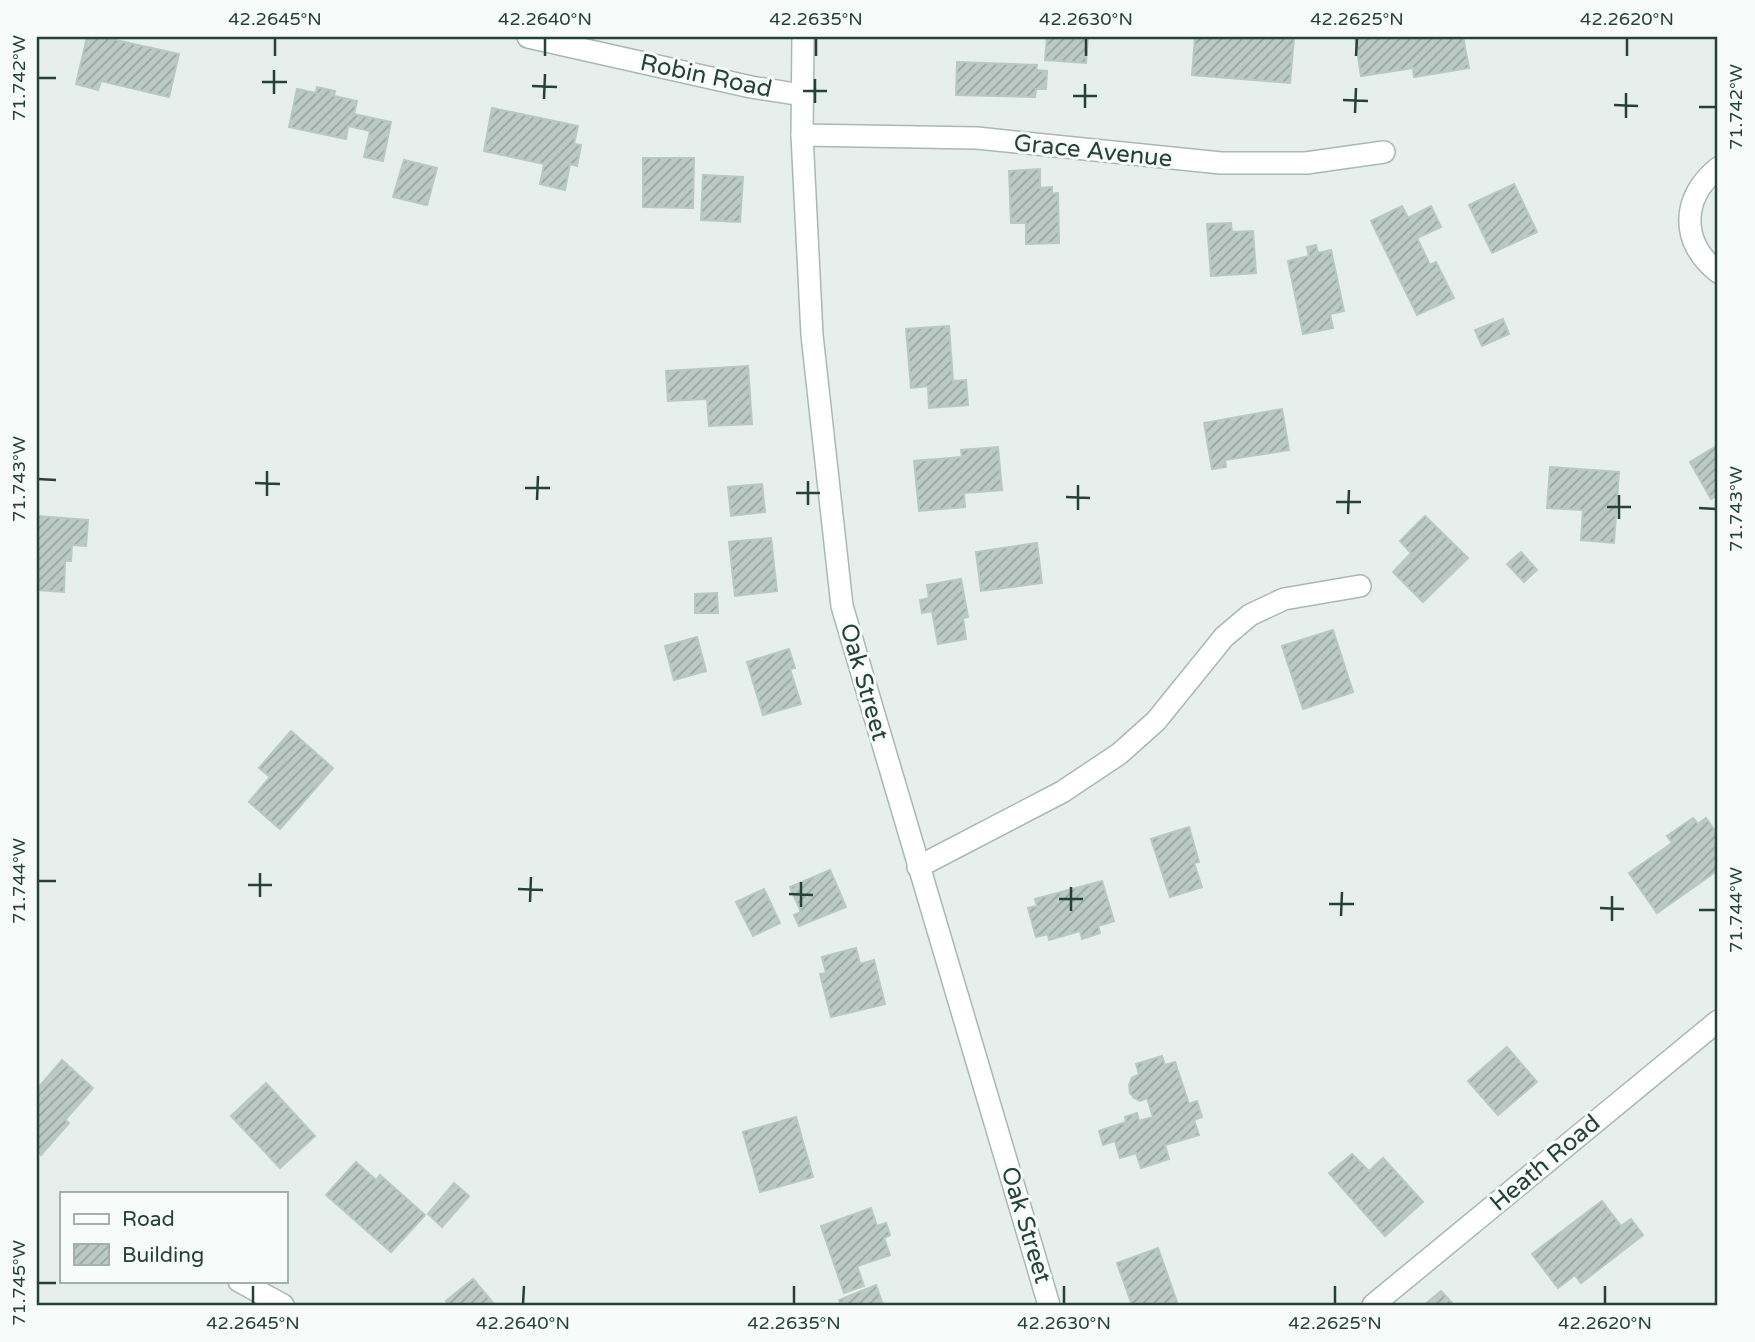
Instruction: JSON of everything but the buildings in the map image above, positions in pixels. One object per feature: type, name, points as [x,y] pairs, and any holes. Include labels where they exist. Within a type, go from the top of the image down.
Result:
[{"type":"street","name":"Robin Road","points":[[528,37],[751,87],[802,95]]},
{"type":"street","name":"Oak Street","points":[[803,37],[802,135],[812,335],[842,606],[1049,1305]]},
{"type":"street","name":"Grace Avenue","points":[[802,135],[977,138],[1221,163],[1306,163],[1384,152]]},
{"type":"street","points":[[1718,168],[1704,180],[1692,201],[1690,211],[1690,229],[1695,245],[1704,260],[1718,272]]},
{"type":"street","points":[[918,867],[1062,792],[1119,754],[1156,721],[1224,637],[1250,615],[1284,599],[1360,586]]},
{"type":"street","name":"Heath Road","points":[[1373,1305],[1718,1021]]},
{"type":"street","points":[[241,1282],[283,1305]]}]
